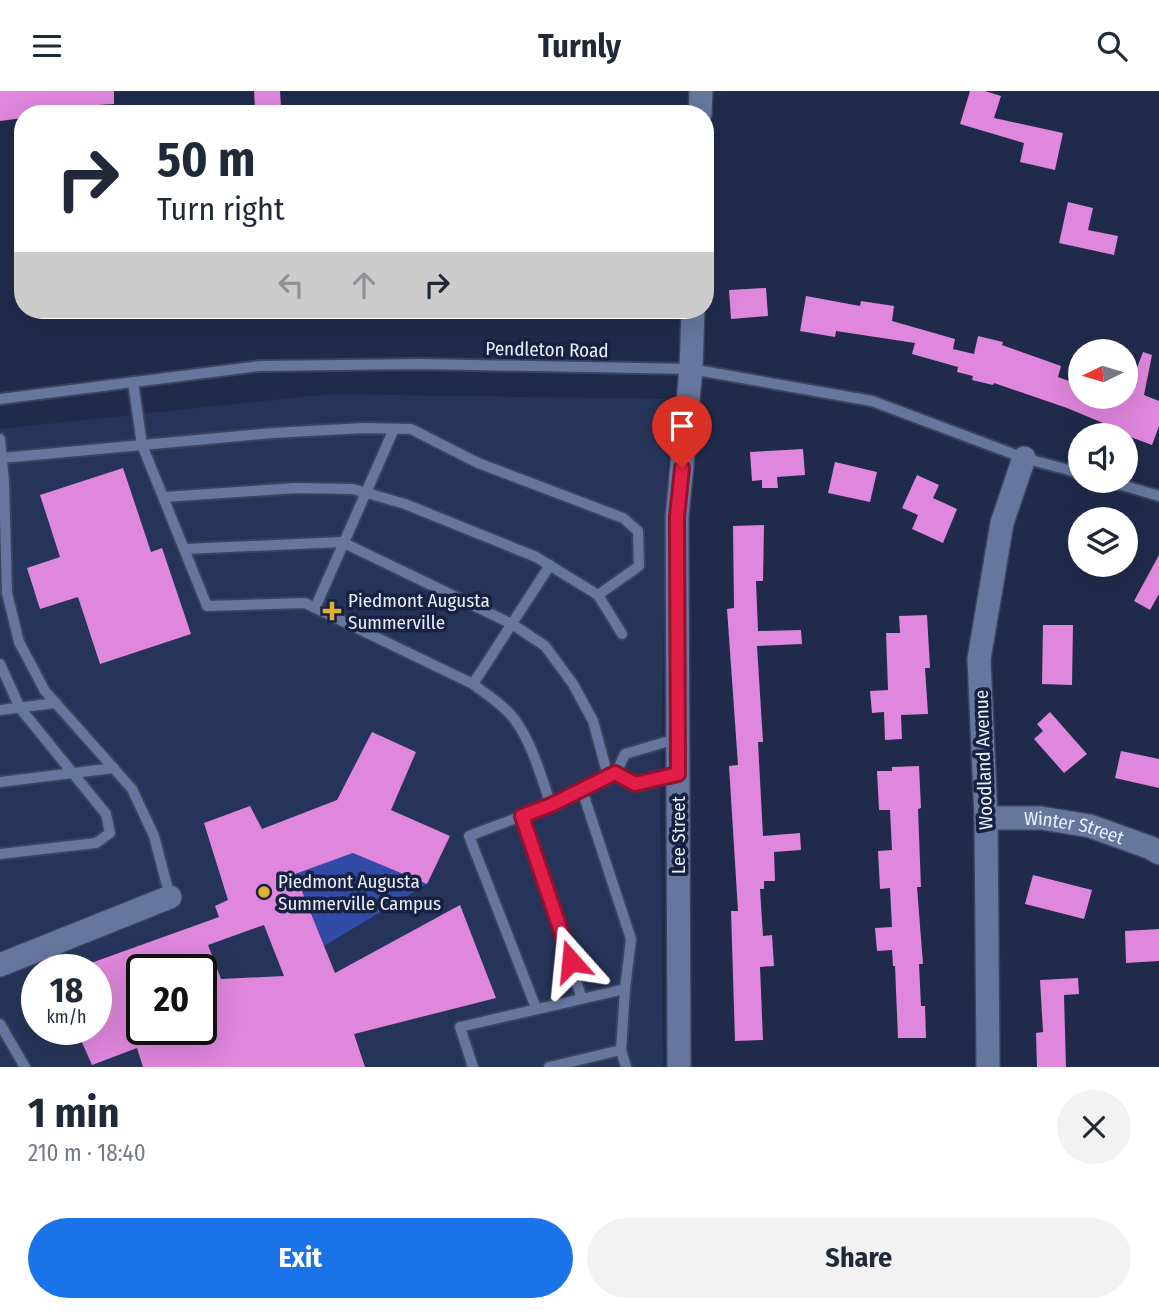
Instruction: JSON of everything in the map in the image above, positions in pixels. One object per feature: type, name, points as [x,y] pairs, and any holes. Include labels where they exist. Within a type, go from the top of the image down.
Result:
[{"type":"street","name":"Lee Street","points":[[679,1067],[677,517],[694,319]]},
{"type":"street","name":"Woodland Avenue","points":[[988,1067],[986,818],[979,659],[1002,523],[1024,458]]},
{"type":"street","name":"Winter Street","points":[[986,818],[1041,818],[1090,826],[1159,853]]},
{"type":"street","points":[[0,965],[170,897]]},
{"type":"lane","name":"Pendleton Road","points":[[0,399],[260,366],[420,364],[691,369],[872,401],[1024,458],[1068,470]]},
{"type":"lane","points":[[133,382],[142,445],[207,606],[305,603],[473,684],[495,700],[514,719],[529,745],[551,805]]},
{"type":"lane","points":[[315,608],[394,429]]},
{"type":"lane","points":[[2,458],[273,433],[411,429],[478,463],[623,518],[638,531],[639,566],[598,595]]},
{"type":"lane","points":[[0,439],[4,593],[19,642],[45,691],[132,789],[154,836],[170,897]]},
{"type":"lane","points":[[164,497],[296,488],[353,489],[405,504],[550,565],[598,595],[622,634]]},
{"type":"lane","points":[[1138,490],[1159,496]]},
{"type":"lane","points":[[185,549],[342,542],[512,624],[545,646],[573,684],[593,721],[612,775],[635,784],[678,774]]},
{"type":"lane","points":[[473,684],[550,565]]},
{"type":"lane","points":[[0,664],[20,708],[106,814],[110,833],[96,843],[0,854]]},
{"type":"lane","points":[[0,710],[56,703]]},
{"type":"lane","points":[[536,1008],[469,836],[551,805],[612,775],[625,754],[679,738]]},
{"type":"lane","points":[[0,782],[114,768]]},
{"type":"lane","points":[[582,790],[631,939],[621,1050],[626,1067]]},
{"type":"lane","points":[[522,816],[583,999]]},
{"type":"lane","points":[[473,1067],[460,1027],[625,989]]},
{"type":"lane","points":[[0,1024],[25,1067]]},
{"type":"lane","points":[[549,1067],[621,1050]]},
{"type":"shaded area","name":"Piedmont Augusta Summerville","points":[[330,394],[669,399],[660,794],[663,1067],[0,1067],[0,429]]},
{"type":"shaded area","points":[[353,853],[427,884],[324,946],[295,874]]},
{"type":"building","points":[[0,91],[114,91],[114,104],[14,105],[14,119],[0,121]]},
{"type":"building","points":[[254,91],[280,91],[281,105],[255,105]]},
{"type":"building","points":[[970,91],[985,91],[1001,96],[994,118],[1063,133],[1055,170],[1020,162],[1024,143],[960,124]]},
{"type":"building","points":[[1068,202],[1093,208],[1088,230],[1118,236],[1114,255],[1059,243]]},
{"type":"building","points":[[766,288],[768,316],[731,319],[729,290]]},
{"type":"building","points":[[806,296],[860,306],[861,301],[894,306],[892,321],[955,339],[953,349],[974,354],[978,336],[1003,342],[1002,345],[1061,366],[1058,377],[1068,381],[1068,408],[994,383],[993,385],[972,380],[973,376],[957,372],[958,367],[912,354],[915,343],[836,331],[835,337],[800,331]]},
{"type":"building","points":[[1143,352],[1152,355],[1144,395],[1159,401],[1159,426],[1152,445],[1138,440],[1138,423],[1103,423],[1069,409],[1138,409],[1138,365]]},
{"type":"building","points":[[803,449],[805,475],[777,477],[778,488],[762,488],[762,480],[752,481],[750,452]]},
{"type":"building","points":[[835,462],[877,472],[870,502],[828,493]]},
{"type":"building","points":[[123,468],[151,552],[162,548],[191,634],[100,664],[78,597],[40,609],[27,568],[60,557],[40,495]]},
{"type":"building","points":[[917,475],[939,485],[933,498],[957,509],[943,543],[912,529],[918,515],[902,508]]},
{"type":"building","points":[[764,525],[763,581],[756,581],[758,631],[801,630],[802,644],[757,646],[763,742],[758,742],[763,836],[800,833],[801,850],[774,852],[775,881],[764,881],[764,889],[760,889],[763,936],[772,935],[774,966],[760,967],[763,1040],[735,1041],[731,911],[738,911],[729,766],[738,765],[727,609],[734,608],[733,526]]},
{"type":"building","points":[[1159,555],[1159,594],[1150,610],[1134,601]]},
{"type":"building","points":[[927,615],[930,668],[925,668],[928,714],[901,715],[902,739],[885,740],[884,712],[872,713],[870,691],[888,690],[886,633],[900,633],[899,616]]},
{"type":"building","points":[[1043,625],[1073,625],[1072,685],[1042,684]]},
{"type":"building","points":[[1050,712],[1087,754],[1064,773],[1034,739],[1043,731],[1037,724]]},
{"type":"building","name":"Piedmont Augusta Summerville Campus","points":[[372,732],[416,752],[391,810],[450,836],[427,884],[353,853],[295,874],[335,973],[460,905],[496,998],[354,1034],[365,1067],[143,1067],[137,1048],[92,1065],[83,1045],[112,1045],[112,955],[219,917],[215,906],[228,900],[204,823],[250,806],[262,829],[337,800]]},
{"type":"building","points":[[1121,751],[1159,759],[1159,788],[1115,778]]},
{"type":"building","points":[[919,766],[921,887],[917,887],[923,964],[919,964],[921,1006],[925,1006],[926,1038],[898,1038],[892,950],[877,951],[875,928],[892,927],[890,888],[880,889],[878,851],[892,850],[890,810],[879,810],[877,771],[892,771],[892,767]]},
{"type":"building","points":[[1033,875],[1092,890],[1084,919],[1025,904]]},
{"type":"building","points":[[1159,929],[1159,961],[1126,963],[1125,931]]},
{"type":"building","points":[[1078,978],[1079,994],[1064,995],[1066,1067],[1037,1067],[1036,1033],[1043,1032],[1040,980]]},
{"type":"place","name":"Piedmont Augusta Summerville","points":[[332,611]]},
{"type":"place","name":"Piedmont Augusta Summerville Campus","points":[[264,892]]},
{"type":"route","points":[[571,961],[522,816],[551,805],[615,773],[635,784],[678,774],[677,517],[682,468]]}]
